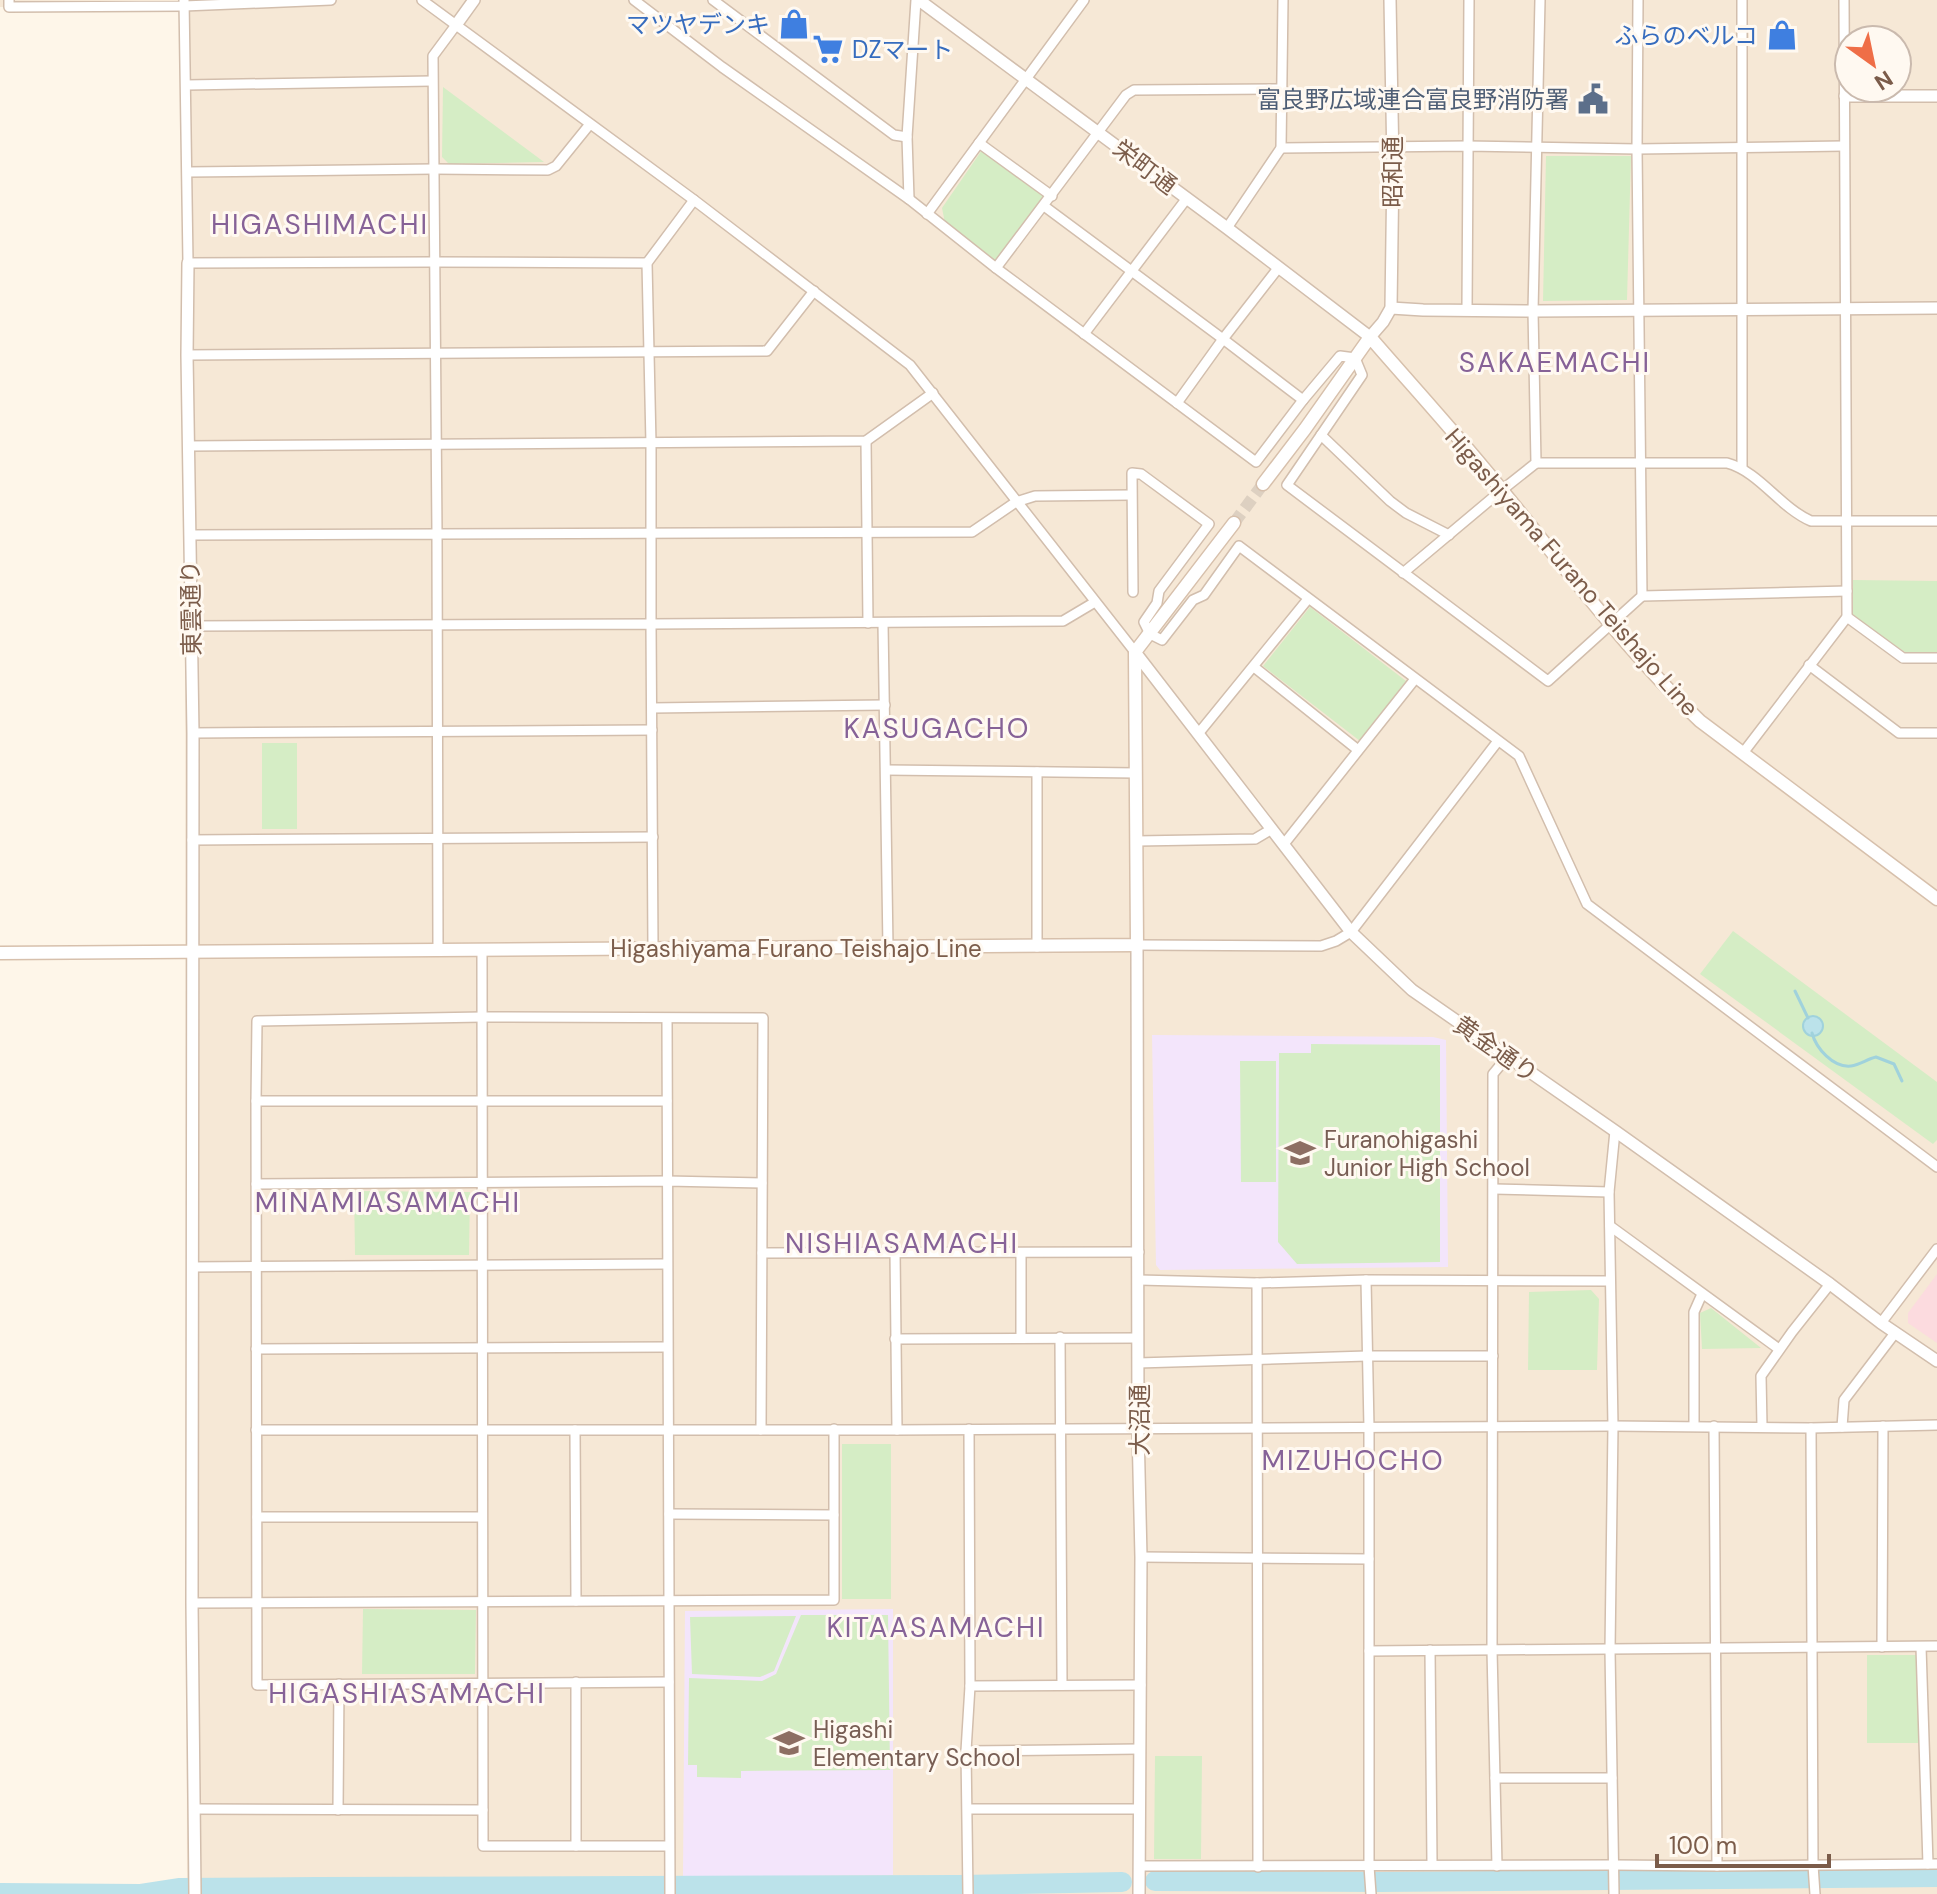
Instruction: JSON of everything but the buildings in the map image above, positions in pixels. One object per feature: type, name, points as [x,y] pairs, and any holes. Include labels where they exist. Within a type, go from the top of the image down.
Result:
[{"type":"main road","points":[[1263,484],[1370,337]]},
{"type":"main road","name":"Higashiyama Furano Teishajo Line","points":[[1370,337],[1667,689],[1700,721],[1935,894]]},
{"type":"main road","points":[[1137,945],[1135,652],[1234,523]]},
{"type":"main road","name":"Higashiyama Furano Teishajo Line","points":[[0,953],[1137,945]]},
{"type":"street","points":[[6,5],[331,0]]},
{"type":"street","points":[[422,0],[694,200],[910,365],[1135,652]]},
{"type":"street","points":[[438,949],[432,81],[433,56],[474,0]]},
{"type":"street","points":[[634,0],[722,67],[909,199],[996,268],[1256,462],[1340,356],[1355,358],[1362,375],[1287,485],[1548,681],[1642,596],[1847,591]]},
{"type":"street","points":[[713,0],[894,135],[907,137]]},
{"type":"street","points":[[909,199],[907,137],[917,0]]},
{"type":"street","name":"栄町通","points":[[917,0],[1370,337]]},
{"type":"street","points":[[927,214],[1084,0]]},
{"type":"street","points":[[1227,228],[1281,148],[1283,0]]},
{"type":"street","name":"昭和通","points":[[1390,0],[1391,308]]},
{"type":"street","points":[[1467,309],[1469,0]]},
{"type":"street","points":[[1536,463],[1533,311],[1540,0]]},
{"type":"street","points":[[1638,0],[1642,596]]},
{"type":"street","points":[[1742,0],[1742,468]]},
{"type":"street","points":[[1844,0],[1844,24]]},
{"type":"street","points":[[184,3],[188,263],[647,263]]},
{"type":"street","points":[[187,85],[432,81]]},
{"type":"street","points":[[996,268],[1126,95],[1134,90],[1282,89]]},
{"type":"street","points":[[1913,96],[1937,96]]},
{"type":"street","points":[[1743,753],[1847,617],[1845,104]]},
{"type":"street","points":[[188,172],[548,170],[556,166],[590,124]]},
{"type":"street","points":[[979,143],[1052,196]]},
{"type":"street","points":[[1281,148],[1844,146]]},
{"type":"street","points":[[1084,334],[1187,198]]},
{"type":"street","points":[[653,948],[651,444],[647,263],[694,200]]},
{"type":"street","points":[[1044,206],[1303,400]]},
{"type":"street","name":"東雲通り","points":[[188,263],[193,733],[192,1603],[195,1894]]},
{"type":"street","points":[[1177,403],[1279,267]]},
{"type":"street","points":[[187,355],[767,351],[814,291]]},
{"type":"street","points":[[1370,337],[1391,308],[1533,311],[1937,308]]},
{"type":"street","points":[[188,446],[866,441],[933,393]]},
{"type":"street","points":[[1321,435],[1390,501],[1406,513],[1449,535]]},
{"type":"street","points":[[866,441],[868,623]]},
{"type":"street","points":[[1403,573],[1536,463],[1727,463],[1742,468],[1798,515],[1811,521],[1937,521]]},
{"type":"street","points":[[1133,592],[1132,473],[1141,474],[1209,524],[1159,591],[1157,603],[1144,622],[1150,634],[1162,640],[1193,600],[1204,595],[1239,546],[1519,756],[1587,904],[1937,1167]]},
{"type":"street","points":[[191,535],[972,532],[1016,502],[1035,496],[1131,495]]},
{"type":"street","points":[[1198,734],[1308,599]]},
{"type":"street","points":[[191,626],[1063,621],[1095,602]]},
{"type":"street","points":[[1847,617],[1903,658],[1937,658]]},
{"type":"street","points":[[883,623],[888,948]]},
{"type":"street","name":"黄金通り","points":[[1135,652],[1351,932],[1412,990],[1937,1361]]},
{"type":"street","points":[[1809,665],[1899,733],[1937,733]]},
{"type":"street","points":[[1254,667],[1358,750]]},
{"type":"street","points":[[1284,844],[1415,679]]},
{"type":"street","points":[[652,708],[885,705]]},
{"type":"street","points":[[193,733],[652,730]]},
{"type":"street","points":[[1137,945],[1321,946],[1336,941],[1351,932],[1498,741]]},
{"type":"street","points":[[886,770],[1136,773]]},
{"type":"street","points":[[1037,772],[1037,947]]},
{"type":"street","points":[[1137,841],[1255,839],[1272,829]]},
{"type":"street","points":[[192,840],[653,837]]},
{"type":"street","name":"大沼通","points":[[1137,945],[1141,1557],[1139,1894]]},
{"type":"street","points":[[482,949],[483,1846],[669,1846]]},
{"type":"street","points":[[669,1682],[257,1685],[257,1021],[483,1017],[763,1018],[761,1430]]},
{"type":"street","points":[[667,1019],[670,1893]]},
{"type":"street","points":[[1497,1866],[1492,1650],[1493,1074],[1507,1057]]},
{"type":"street","points":[[256,1101],[667,1101]]},
{"type":"street","points":[[1614,1891],[1609,1192],[1615,1131]]},
{"type":"street","points":[[256,1184],[762,1183]]},
{"type":"street","points":[[1494,1189],[1609,1192]]},
{"type":"street","points":[[1610,1226],[1779,1349]]},
{"type":"street","points":[[1881,1323],[1937,1249]]},
{"type":"street","points":[[895,1251],[897,1430]]},
{"type":"street","points":[[762,1253],[1139,1252]]},
{"type":"street","points":[[1021,1253],[1021,1337]]},
{"type":"street","points":[[192,1267],[667,1264]]},
{"type":"street","points":[[1139,1280],[1257,1283],[1609,1281]]},
{"type":"street","points":[[1366,1280],[1371,1891]]},
{"type":"street","points":[[1257,1283],[1258,1867]]},
{"type":"street","points":[[1762,1426],[1761,1376],[1830,1284]]},
{"type":"street","points":[[1694,1426],[1694,1312],[1702,1294]]},
{"type":"street","points":[[1842,1427],[1844,1400],[1895,1333]]},
{"type":"street","points":[[1060,1337],[1062,1685]]},
{"type":"street","points":[[895,1339],[1138,1338]]},
{"type":"street","points":[[256,1349],[667,1347]]},
{"type":"street","points":[[1138,1363],[1367,1356],[1493,1356]]},
{"type":"street","points":[[256,1430],[1811,1428],[1937,1425]]},
{"type":"street","points":[[1714,1426],[1717,1866]]},
{"type":"street","points":[[1882,1647],[1883,1426]]},
{"type":"street","points":[[1811,1428],[1815,1890]]},
{"type":"street","points":[[192,1603],[834,1600],[834,1429]]},
{"type":"street","points":[[968,1892],[969,1429]]},
{"type":"street","points":[[575,1430],[576,1601]]},
{"type":"street","points":[[669,1514],[834,1515]]},
{"type":"street","points":[[257,1517],[482,1517]]},
{"type":"street","points":[[1141,1557],[1369,1559]]},
{"type":"street","points":[[1369,1651],[1937,1646]]},
{"type":"street","points":[[1140,1866],[1370,1871],[1497,1866],[1814,1869],[1933,1864],[1921,1647]]},
{"type":"street","points":[[1430,1650],[1432,1862]]},
{"type":"street","points":[[576,1682],[576,1846]]},
{"type":"street","points":[[338,1810],[339,1684]]},
{"type":"street","points":[[970,1686],[1141,1685]]},
{"type":"street","points":[[966,1751],[1140,1749]]},
{"type":"street","points":[[1495,1778],[1612,1778]]},
{"type":"street","points":[[194,1809],[483,1810]]},
{"type":"street","points":[[968,1809],[1139,1809]]},
{"type":"shaded area","points":[[0,0],[1937,0],[1937,1894],[187,1894],[184,7],[0,7]]},
{"type":"shaded area","name":"Furanohigashi Junior High School","points":[[1152,1035],[1433,1037],[1446,1040],[1448,1267],[1160,1270],[1156,1265]]},
{"type":"shaded area","points":[[1937,1274],[1937,1343],[1908,1323],[1908,1313]]},
{"type":"shaded area","name":"Higashi Elementary School","points":[[893,1609],[893,1875],[683,1877],[685,1611]]},
{"type":"green space","points":[[443,87],[544,162],[449,164],[442,157]]},
{"type":"green space","points":[[982,150],[1044,197],[995,261],[945,223],[942,208]]},
{"type":"green space","points":[[1546,156],[1631,156],[1627,300],[1543,301]]},
{"type":"green space","points":[[1853,580],[1937,581],[1937,652],[1905,652],[1853,617]]},
{"type":"green space","points":[[1310,607],[1406,681],[1360,741],[1263,666]]},
{"type":"green space","points":[[262,743],[297,743],[297,829],[262,829]]},
{"type":"green space","points":[[1733,931],[1937,1082],[1937,1140],[1933,1144],[1700,974]]},
{"type":"green space","points":[[1311,1044],[1440,1045],[1440,1262],[1297,1264],[1278,1242],[1279,1053],[1311,1053]]},
{"type":"green space","points":[[1240,1061],[1276,1061],[1276,1182],[1241,1182]]},
{"type":"green space","points":[[354,1191],[470,1192],[469,1255],[355,1255]]},
{"type":"green space","points":[[1591,1290],[1599,1299],[1597,1370],[1528,1370],[1529,1292]]},
{"type":"green space","points":[[1711,1308],[1761,1348],[1702,1349],[1700,1313]]},
{"type":"green space","points":[[842,1444],[891,1444],[891,1599],[842,1599]]},
{"type":"green space","points":[[363,1609],[476,1610],[475,1674],[362,1674]]},
{"type":"green space","points":[[801,1615],[888,1615],[890,1770],[741,1771],[741,1778],[697,1777],[697,1765],[688,1765],[689,1678],[762,1681],[776,1674]]},
{"type":"green space","points":[[796,1616],[774,1671],[760,1677],[692,1674],[690,1617]]},
{"type":"green space","points":[[1867,1655],[1918,1655],[1918,1743],[1867,1743]]},
{"type":"green space","points":[[1155,1756],[1202,1756],[1201,1859],[1154,1859]]},
{"type":"water","points":[[1813,1016],[1820,1019],[1823,1026],[1820,1033],[1813,1036],[1806,1033],[1803,1026],[1806,1019]]},
{"type":"waterway","points":[[1795,991],[1808,1018]]},
{"type":"waterway","points":[[1812,1033],[1821,1051],[1838,1064],[1851,1066],[1876,1057],[1894,1064],[1902,1081]]},
{"type":"waterway","points":[[1155,1881],[1937,1877]]},
{"type":"waterway","points":[[0,1893],[141,1894],[180,1888],[1122,1882]]},
{"type":"tunnel","points":[[1234,523],[1263,484]]},
{"type":"place","name":"マツヤデンキ","points":[[794,24]]},
{"type":"place","name":"ふらのベルコ","points":[[1782,35]]},
{"type":"place","name":"DZマート","points":[[828,49]]},
{"type":"place","name":"富良野広域連合富良野消防署","points":[[1593,99]]},
{"type":"place","name":"Furanohigashi Junior High School","points":[[1300,1153]]},
{"type":"place","name":"Higashi Elementary School","points":[[789,1743]]},
{"type":"district","name":"HIGASHIMACHI","points":[[320,224]]},
{"type":"district","name":"SAKAEMACHI","points":[[1555,362]]},
{"type":"district","name":"KASUGACHO","points":[[937,728]]},
{"type":"district","name":"MINAMIASAMACHI","points":[[388,1202]]},
{"type":"district","name":"NISHIASAMACHI","points":[[902,1243]]},
{"type":"district","name":"MIZUHOCHO","points":[[1353,1460]]},
{"type":"district","name":"KITAASAMACHI","points":[[936,1627]]},
{"type":"district","name":"HIGASHIASAMACHI","points":[[407,1693]]}]
